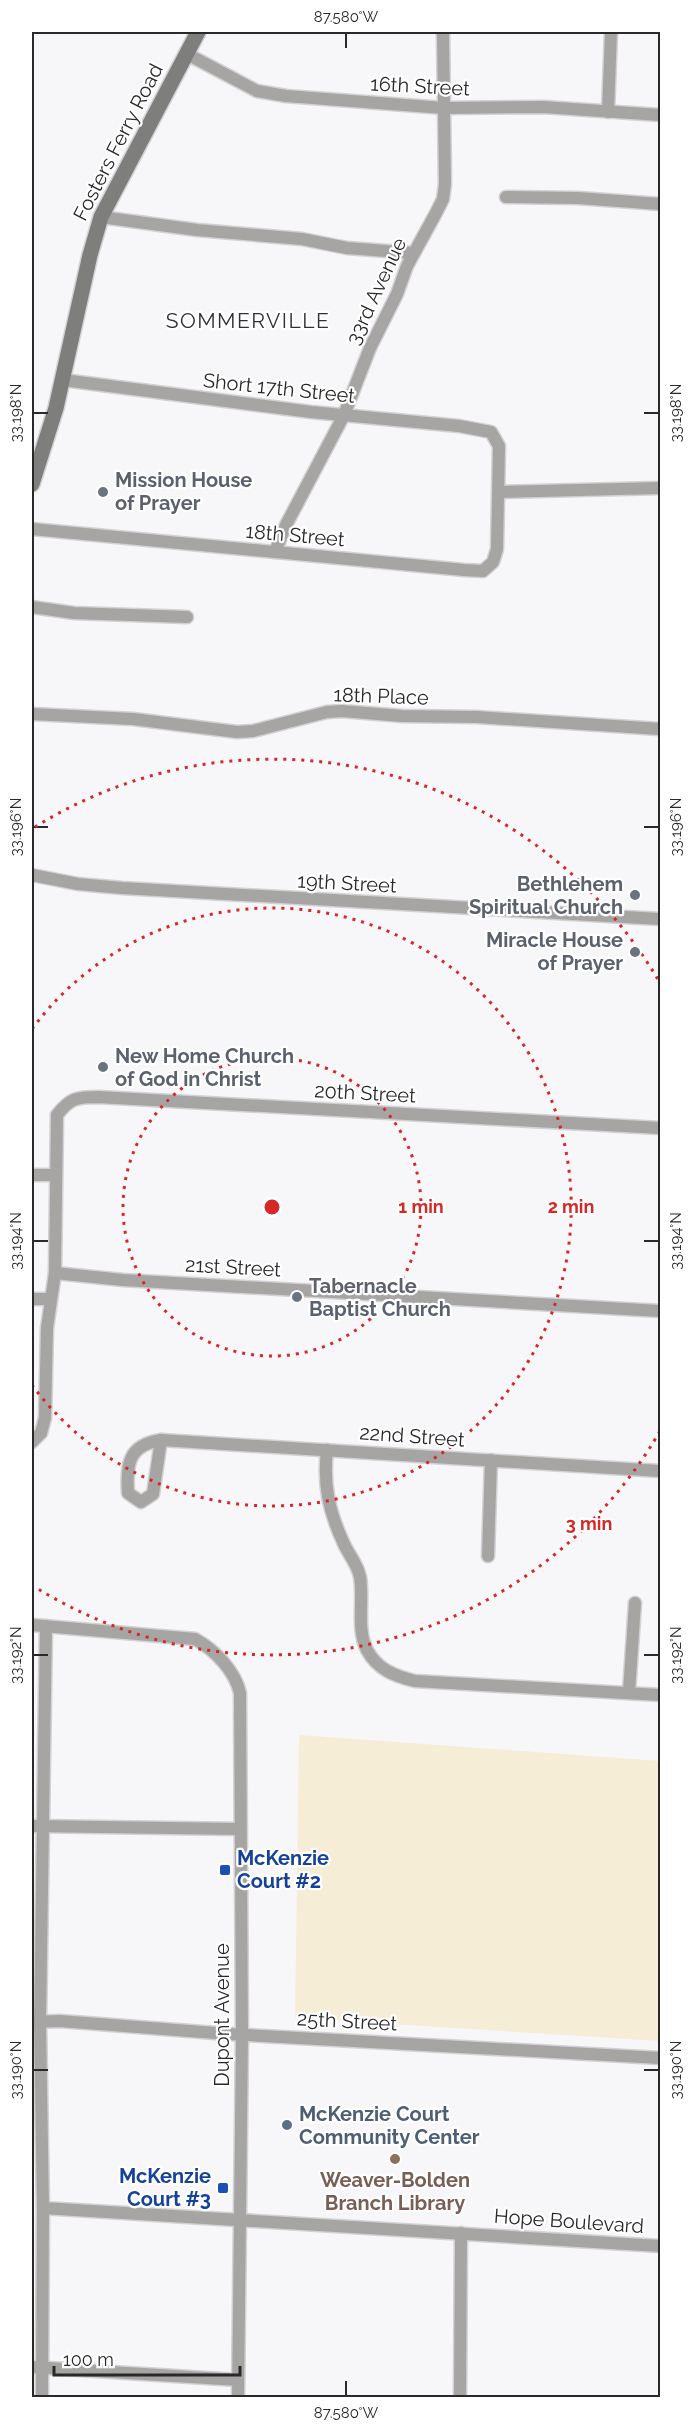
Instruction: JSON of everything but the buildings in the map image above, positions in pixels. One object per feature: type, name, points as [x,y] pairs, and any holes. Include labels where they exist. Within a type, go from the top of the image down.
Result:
[{"type":"street","name":"Fosters Ferry Road","points":[[32,484],[63,380],[90,255],[101,217],[198,32]]},
{"type":"street","name":"33rd Avenue","points":[[275,552],[286,525],[344,415],[370,348],[413,253],[442,199],[445,184],[443,32]]},
{"type":"street","points":[[608,112],[611,32]]},
{"type":"street","name":"16th Street","points":[[187,54],[257,91],[286,96],[444,108],[543,107],[660,116]]},
{"type":"street","points":[[506,197],[578,198],[660,204]]},
{"type":"street","points":[[101,217],[196,230],[302,239],[347,248],[413,253]]},
{"type":"street","name":"Short 17th Street","points":[[63,380],[344,415],[459,426],[491,432],[499,446],[499,492]]},
{"type":"street","points":[[499,492],[660,488]]},
{"type":"street","name":"18th Street","points":[[32,529],[483,571],[493,562],[497,549],[499,492]]},
{"type":"street","points":[[32,607],[74,613],[187,617]]},
{"type":"street","name":"18th Place","points":[[32,714],[133,719],[237,732],[253,731],[327,712],[342,711],[660,729]]},
{"type":"street","name":"19th Street","points":[[32,875],[78,884],[122,888],[660,919]]},
{"type":"street","name":"20th Street","points":[[55,1175],[57,1115],[68,1101],[83,1097],[660,1128]]},
{"type":"street","points":[[32,1175],[55,1175],[55,1273],[47,1328],[45,1418],[41,1432],[32,1442]]},
{"type":"street","name":"21st Street","points":[[55,1273],[123,1280],[660,1311]]},
{"type":"street","points":[[32,1299],[51,1299]]},
{"type":"street","name":"22nd Street","points":[[161,1440],[153,1494],[141,1502],[128,1493],[129,1464],[134,1451],[146,1442],[161,1440],[660,1471]]},
{"type":"street","points":[[327,1450],[325,1474],[329,1505],[345,1546],[359,1573],[362,1596],[362,1632],[366,1648],[386,1672],[415,1681],[660,1695]]},
{"type":"street","points":[[488,1556],[491,1461]]},
{"type":"street","points":[[629,1692],[635,1603]]},
{"type":"street","points":[[32,1625],[46,1626],[37,1826],[36,2022],[43,2208],[37,2368],[42,2397]]},
{"type":"street","name":"Dupont Avenue","points":[[46,1626],[195,1638],[206,1645],[231,1671],[240,1693],[242,2035],[238,2397]]},
{"type":"street","points":[[37,1826],[240,1829]]},
{"type":"street","name":"25th Street","points":[[36,2022],[60,2021],[242,2035],[660,2058]]},
{"type":"street","name":"Hope Boulevard","points":[[43,2208],[660,2246]]},
{"type":"street","points":[[460,2397],[461,2234]]},
{"type":"street","points":[[37,2368],[238,2380]]},
{"type":"shaded area","points":[[299,1735],[660,1761],[660,2041],[295,2018]]},
{"type":"place","name":"Mission House of Prayer","points":[[103,492]]},
{"type":"place","name":"Bethlehem Spiritual Church","points":[[635,895]]},
{"type":"place","name":"Miracle House of Prayer","points":[[635,952]]},
{"type":"place","name":"New Home Church of God in Christ","points":[[103,1067]]},
{"type":"place","name":"Tabernacle Baptist Church","points":[[297,1297]]},
{"type":"place","name":"McKenzie Court #2","points":[[225,1870]]},
{"type":"place","name":"McKenzie Court Community Center","points":[[287,2125]]},
{"type":"place","name":"Weaver-Bolden Branch Library","points":[[395,2159]]},
{"type":"place","name":"McKenzie Court #3","points":[[223,2188]]},
{"type":"district","name":"SOMMERVILLE","points":[[248,320]]}]
